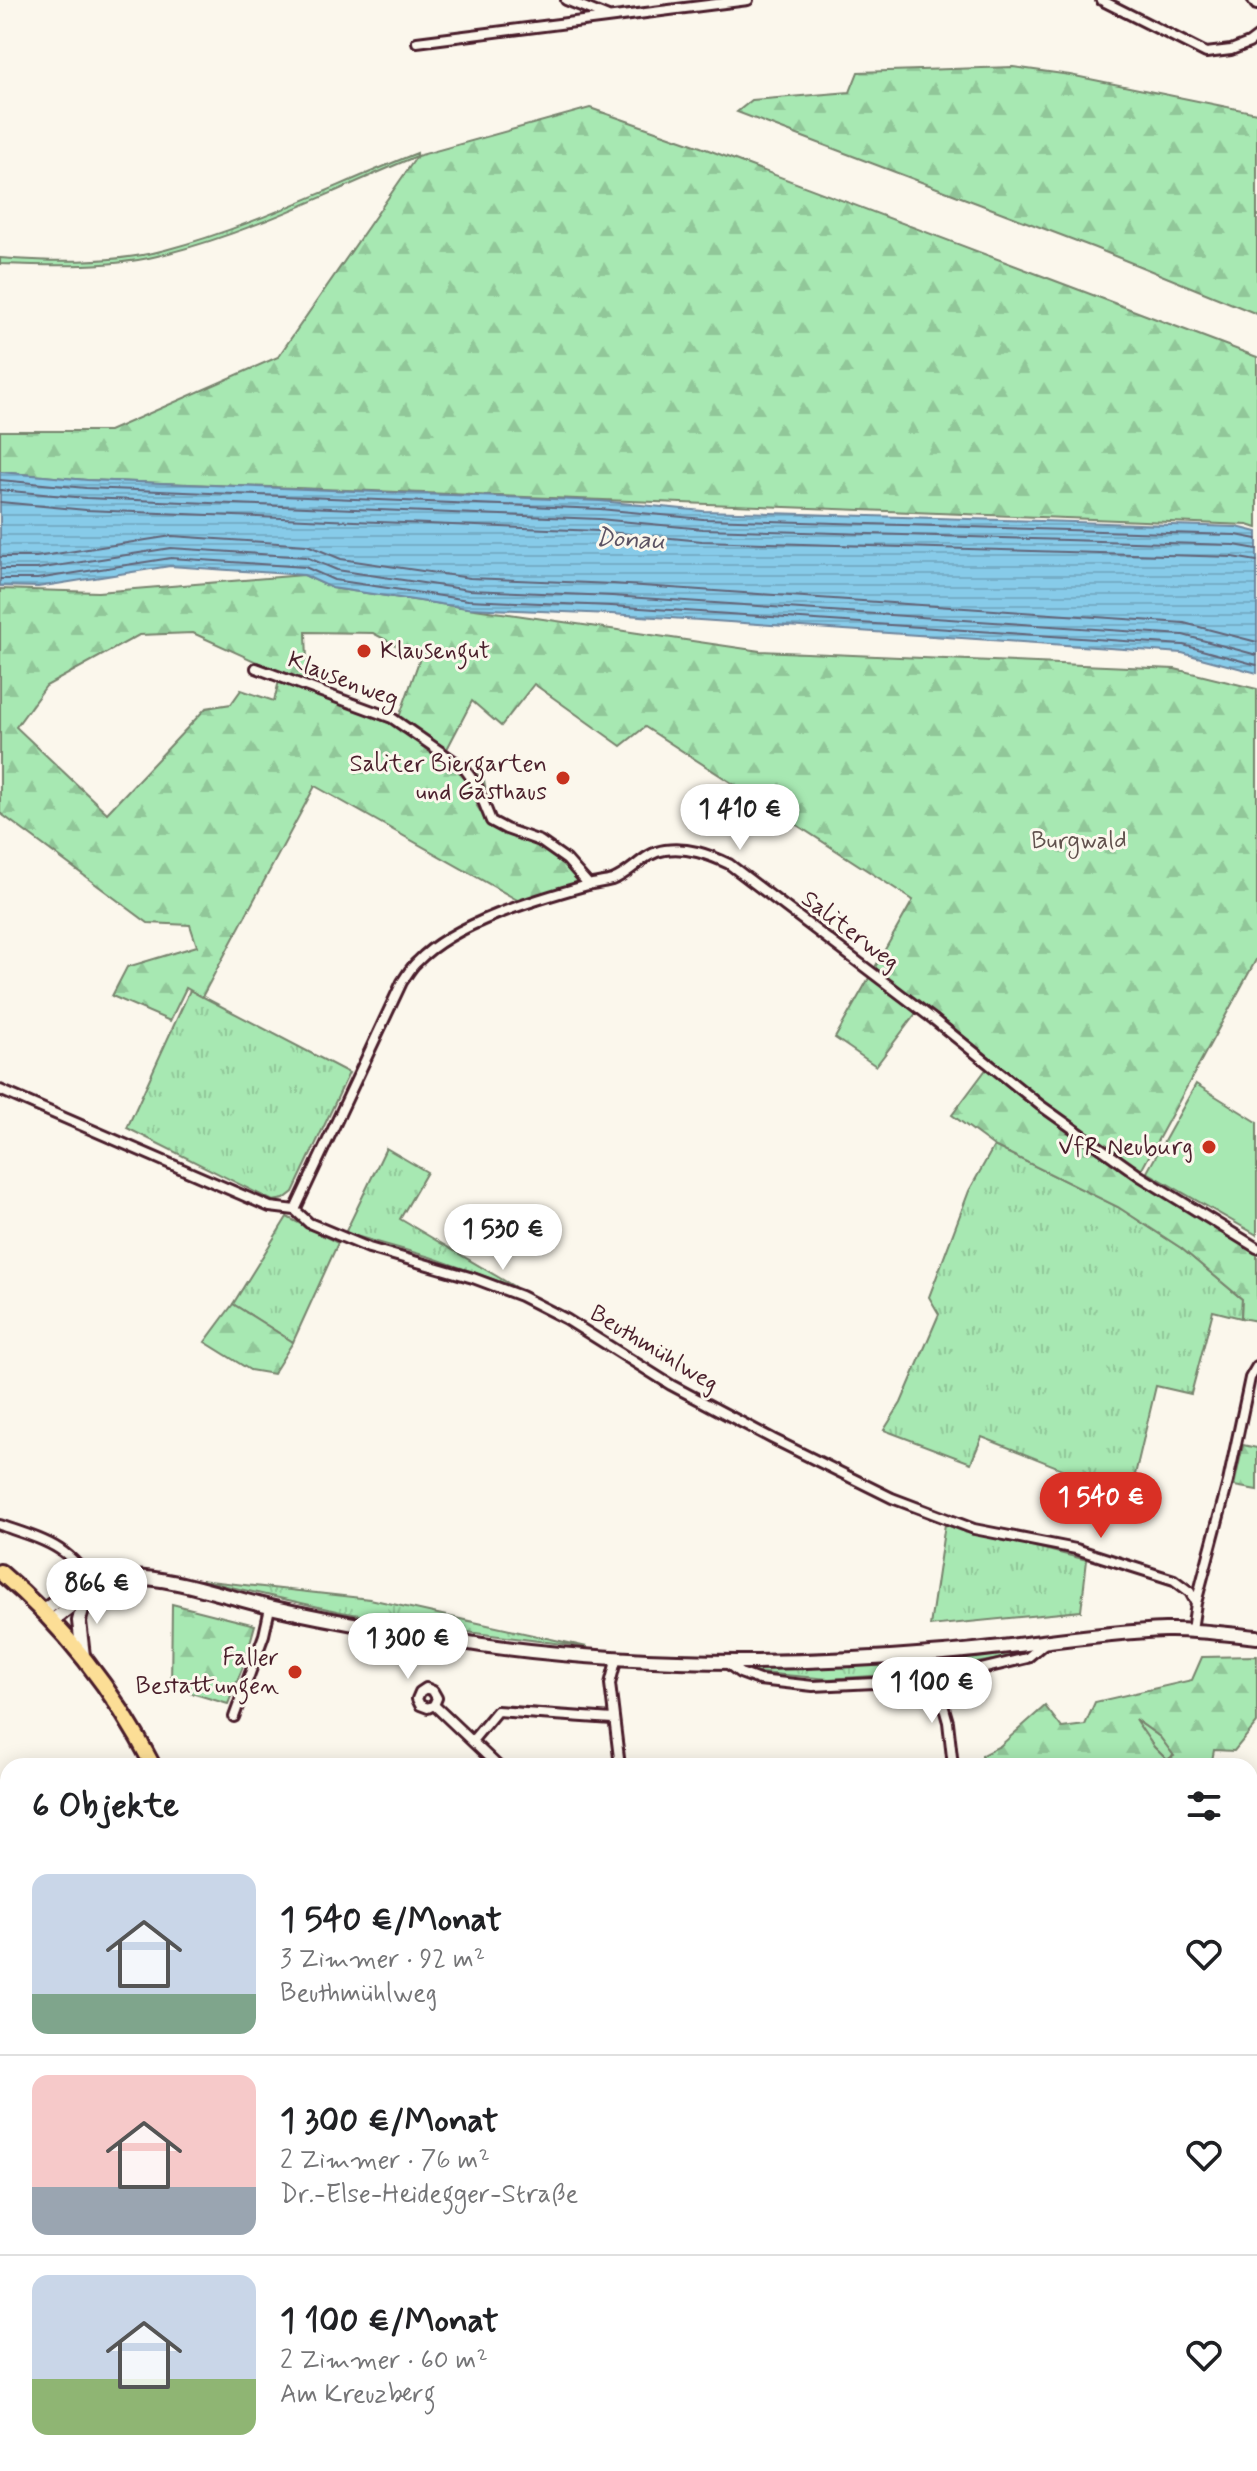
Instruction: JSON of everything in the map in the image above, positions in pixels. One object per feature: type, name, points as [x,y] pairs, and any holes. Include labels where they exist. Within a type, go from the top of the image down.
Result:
[{"type":"main road","points":[[0,1572],[47,1616],[83,1656],[137,1734],[149,1758]]},
{"type":"main road","points":[[47,1616],[91,1591],[124,1578],[154,1579],[270,1608],[351,1624],[485,1645],[617,1657],[800,1662],[943,1653],[1146,1631],[1192,1630],[1257,1637]]},
{"type":"main road","points":[[83,1656],[79,1621],[91,1591]]},
{"type":"street","points":[[566,0],[612,18]]},
{"type":"street","points":[[417,42],[748,0]]},
{"type":"street","points":[[1101,0],[1206,53],[1231,50],[1257,37]]},
{"type":"street","name":"Klausenweg","points":[[256,668],[392,718],[464,768],[477,786],[491,821],[540,841],[567,860],[589,885]]},
{"type":"street","name":"Saliterweg","points":[[295,1210],[402,982],[417,962],[474,924],[615,879],[642,858],[661,850],[692,850],[729,864],[933,1019],[1040,1105],[1140,1176],[1257,1248]]},
{"type":"street","name":"Beuthmühlweg","points":[[0,1090],[270,1207],[295,1210],[309,1223],[369,1248],[473,1278],[521,1296],[566,1319],[671,1385],[892,1498],[974,1529],[1076,1549],[1174,1580],[1190,1592],[1196,1603]]},
{"type":"street","points":[[1192,1630],[1250,1378],[1257,1366]]},
{"type":"street","points":[[0,1525],[47,1541],[68,1553],[82,1567],[91,1591]]},
{"type":"street","points":[[234,1717],[264,1635],[270,1608]]},
{"type":"street","points":[[724,1661],[740,1673],[759,1680],[813,1686],[936,1680],[1027,1658],[1045,1643]]},
{"type":"street","points":[[617,1657],[610,1684],[619,1758]]},
{"type":"street","points":[[936,1680],[948,1722],[952,1758]]},
{"type":"street","points":[[434,1705],[490,1758]]},
{"type":"street","points":[[472,1741],[497,1711],[613,1719]]},
{"type":"green space","points":[[1013,67],[1070,75],[1257,113],[1257,314],[1095,248],[737,112],[752,100],[850,92],[858,72]]},
{"type":"green space","points":[[590,108],[1257,357],[1257,528],[1248,525],[87,480],[0,472],[0,431],[109,431],[278,357],[417,156]]},
{"type":"green space","points":[[417,153],[417,156],[262,222],[165,254],[105,264],[0,264],[0,258],[83,260],[165,250],[261,218]]},
{"type":"green space","name":"Burgwald","points":[[304,575],[332,588],[760,651],[1175,669],[1257,689],[1257,958],[1142,1169],[1134,1178],[1257,1251],[1257,1321],[1241,1318],[1242,1299],[1181,1248],[1118,1207],[994,1146],[952,1115],[993,1060],[923,1004],[876,1066],[835,1038],[913,900],[645,727],[621,746],[534,684],[501,726],[472,701],[447,749],[484,780],[487,797],[477,806],[489,822],[540,845],[583,881],[519,901],[315,786],[202,997],[186,988],[170,1021],[112,996],[127,967],[197,946],[190,925],[148,923],[0,813],[0,589],[98,592]],"holes":[[[306,632],[373,633],[420,658],[396,726],[308,691]],[[193,633],[281,673],[274,701],[241,690],[231,704],[206,708],[107,813],[16,727],[46,686],[139,635]]]},
{"type":"green space","points":[[190,990],[349,1073],[293,1192],[284,1199],[273,1201],[127,1128]]},
{"type":"green space","name":"VfR Neuburg","points":[[1196,1084],[1257,1122],[1257,1235],[1147,1172]]},
{"type":"green space","points":[[994,1146],[1118,1207],[1181,1248],[1242,1299],[1241,1318],[1213,1311],[1191,1394],[1156,1386],[1130,1496],[982,1437],[971,1463],[884,1430],[901,1403],[939,1314],[929,1297],[969,1191]]},
{"type":"green space","points":[[386,1148],[427,1172],[400,1219],[515,1287],[430,1257],[345,1233]]},
{"type":"green space","points":[[287,1217],[338,1243],[293,1342],[233,1304]]},
{"type":"green space","points":[[233,1304],[293,1342],[273,1374],[250,1370],[205,1342]]},
{"type":"green space","points":[[1243,1445],[1257,1448],[1257,1490],[1234,1486]]},
{"type":"green space","points":[[945,1524],[1087,1560],[1081,1611],[930,1626]]},
{"type":"green space","points":[[200,1580],[370,1599],[587,1647],[443,1629],[341,1612]]},
{"type":"green space","points":[[172,1604],[255,1625],[228,1704],[171,1687]]},
{"type":"green space","points":[[1024,1649],[1024,1654],[929,1672],[829,1679],[749,1672],[749,1666],[930,1660]]},
{"type":"green space","points":[[1257,1656],[1257,1723],[1234,1751],[1214,1750],[1212,1758],[1170,1758],[1174,1756],[1160,1737],[1135,1719],[1165,1758],[982,1758],[1045,1706],[1062,1728],[1085,1725],[1095,1702],[1192,1680],[1202,1657]]},
{"type":"green space","points":[[1132,1717],[1160,1737],[1174,1755],[1165,1758]]},
{"type":"water","name":"Donau","points":[[0,472],[87,480],[600,501],[703,511],[1237,527],[1257,532],[1257,673],[1182,653],[611,614],[467,608],[332,588],[304,575],[170,566],[38,587],[0,586]]},
{"type":"place","name":"Klausengut","points":[[364,651]]},
{"type":"place","name":"Saliter Biergarten und Gasthaus","points":[[563,778]]},
{"type":"place","name":"VfR Neuburg","points":[[1209,1147]]},
{"type":"place","name":"Faller Bestattungen","points":[[295,1672]]}]
